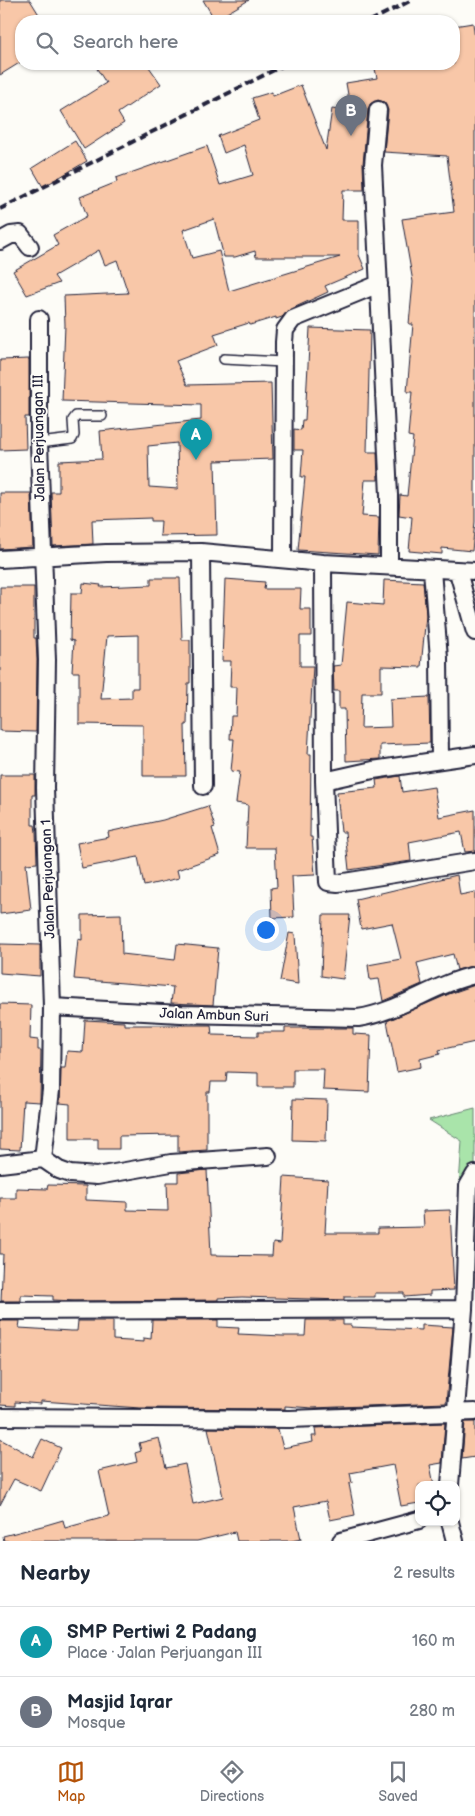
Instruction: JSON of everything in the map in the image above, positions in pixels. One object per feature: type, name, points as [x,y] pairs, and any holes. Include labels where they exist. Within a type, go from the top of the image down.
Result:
[{"type":"street","points":[[378,110],[373,165],[389,495],[388,566]]},
{"type":"street","points":[[0,241],[20,234],[30,247]]},
{"type":"street","points":[[283,558],[283,362],[285,330],[293,319],[379,284]]},
{"type":"street","name":"Jalan Perjuangan III","points":[[39,319],[39,444],[42,556]]},
{"type":"street","points":[[201,552],[203,786]]},
{"type":"street","points":[[0,559],[42,556],[201,552],[322,563],[458,572],[475,571]]},
{"type":"street","name":"Jalan Perjuangan 1","points":[[42,556],[46,641],[45,788],[52,1007],[51,1090],[43,1159]]},
{"type":"street","points":[[322,563],[324,781],[328,882],[338,883],[475,861]]},
{"type":"street","points":[[432,570],[439,658],[440,760]]},
{"type":"street","points":[[458,572],[475,632]]},
{"type":"street","points":[[324,781],[373,770],[475,755]]},
{"type":"street","name":"Jalan Ambun Suri","points":[[52,1007],[181,1014],[358,1018],[376,1016],[430,990],[475,975]]},
{"type":"street","points":[[0,1164],[43,1159],[59,1170],[70,1174],[97,1176],[171,1163],[268,1156]]},
{"type":"street","points":[[450,1481],[464,1309],[468,1186],[475,1174]]},
{"type":"street","points":[[0,1311],[464,1309]]},
{"type":"street","points":[[0,1417],[290,1419],[456,1411],[475,1412]]},
{"type":"street","points":[[341,1541],[415,1521]]},
{"type":"street","points":[[451,1526],[455,1541]]},
{"type":"lane","points":[[224,359],[283,362]]},
{"type":"lane","points":[[39,444],[72,439],[74,435],[73,420],[76,416],[102,416]]},
{"type":"green space","points":[[475,1108],[475,1181],[459,1185],[462,1141],[429,1120]]},
{"type":"building","points":[[0,0],[30,0],[39,15],[15,15],[15,66],[0,75]]},
{"type":"building","points":[[203,0],[249,0],[224,15],[212,15]]},
{"type":"building","points":[[473,23],[475,40],[475,522],[472,551],[442,548],[442,554],[409,551],[412,517],[399,515],[400,495],[407,496],[413,437],[408,436],[412,392],[407,392],[413,324],[409,324],[413,282],[402,219],[454,212],[447,156],[384,152],[388,110],[384,102],[378,100],[370,104],[368,109],[363,164],[364,190],[343,190],[342,220],[359,220],[359,255],[365,269],[325,286],[328,292],[289,310],[282,317],[250,325],[249,323],[214,334],[218,345],[176,361],[187,385],[271,383],[273,459],[215,461],[217,535],[160,536],[161,521],[151,521],[151,518],[92,520],[93,544],[53,546],[51,492],[59,492],[59,461],[102,459],[100,431],[201,420],[201,405],[62,401],[65,325],[64,296],[128,293],[117,260],[105,265],[99,250],[54,276],[59,283],[27,295],[13,271],[58,245],[53,235],[87,216],[80,197],[117,182],[116,178],[207,146],[220,185],[253,175],[244,145],[224,153],[218,136],[259,120],[252,98],[272,92],[273,96],[301,85],[326,150],[332,109],[351,112],[346,83],[377,78],[375,70],[460,70],[460,25]],"holes":[[[214,219],[224,257],[235,257],[255,251],[256,257],[340,257],[229,291],[219,251],[192,258],[183,230]],[[177,443],[178,489],[149,487],[148,446]]]},
{"type":"building","points":[[98,70],[151,70],[161,84],[118,113],[124,123],[84,149],[61,111],[106,83]]},
{"type":"building","points":[[75,141],[87,161],[43,187],[32,168]]},
{"type":"building","points":[[310,328],[370,330],[367,452],[377,452],[378,480],[365,480],[362,516],[379,517],[378,555],[298,550],[305,477],[301,477],[303,450],[294,450],[294,429],[301,430],[302,420],[305,420]]},
{"type":"building","points":[[29,359],[29,417],[25,417],[26,449],[0,450],[0,360]]},
{"type":"building","points":[[0,493],[31,493],[33,547],[0,549]]},
{"type":"building","points":[[151,578],[180,578],[182,640],[190,640],[190,683],[188,683],[187,725],[185,725],[186,776],[143,776],[143,725],[79,724],[79,672],[72,672],[74,641],[70,640],[71,593],[82,593],[83,583],[101,585],[100,587],[151,585]],"holes":[[[138,635],[138,688],[132,688],[132,698],[101,699],[107,636]]]},
{"type":"building","points":[[225,579],[265,582],[264,589],[301,589],[300,609],[311,609],[311,636],[300,636],[300,666],[313,666],[308,754],[311,754],[310,837],[312,837],[315,875],[292,876],[294,917],[272,918],[271,888],[277,887],[275,848],[246,848],[248,805],[236,803],[240,772],[231,771],[234,739],[230,739],[231,716],[236,716],[237,687],[230,687],[231,661],[222,661]]},
{"type":"building","points":[[384,580],[423,582],[426,615],[421,667],[381,666],[381,693],[362,693],[361,728],[391,727],[390,699],[429,697],[430,743],[380,745],[380,759],[346,761],[345,709],[339,709],[339,691],[334,691],[333,666],[341,665],[347,602],[383,605]]},
{"type":"building","points":[[0,587],[34,587],[34,638],[36,638],[37,660],[36,732],[0,731]]},
{"type":"building","points":[[0,775],[35,775],[35,795],[32,795],[32,825],[35,825],[36,832],[37,863],[26,864],[31,910],[0,914]]},
{"type":"building","points":[[400,776],[402,792],[434,787],[439,817],[475,810],[475,851],[465,852],[461,832],[409,842],[411,861],[349,870],[345,832],[341,832],[337,792],[377,788],[376,780]]},
{"type":"building","points":[[208,806],[215,827],[212,828],[220,855],[177,870],[179,878],[144,886],[138,857],[82,868],[77,843],[109,837],[108,832],[163,820]]},
{"type":"building","points":[[457,875],[460,895],[475,892],[475,965],[457,970],[453,954],[417,963],[422,984],[383,1001],[379,979],[370,980],[368,965],[401,959],[392,923],[361,929],[356,899]]},
{"type":"building","points":[[121,914],[122,954],[175,960],[177,944],[218,948],[213,1005],[171,1003],[173,987],[74,979],[78,939],[82,940],[82,915]]},
{"type":"building","points":[[323,915],[350,915],[343,979],[321,976]]},
{"type":"building","points":[[289,933],[295,934],[298,984],[280,981]]},
{"type":"building","points":[[0,944],[40,945],[40,976],[0,973]]},
{"type":"building","points":[[475,985],[475,1042],[439,1050],[440,1054],[420,1059],[421,1067],[397,1072],[387,1021],[449,994]]},
{"type":"building","points":[[0,1004],[31,1005],[30,1039],[38,1040],[38,1050],[41,1050],[40,1102],[23,1101],[20,1150],[0,1149]]},
{"type":"building","points":[[85,1020],[124,1022],[124,1025],[211,1025],[212,1035],[258,1036],[258,1032],[285,1032],[285,1028],[353,1028],[353,1034],[371,1035],[369,1092],[323,1090],[324,1069],[293,1069],[293,1087],[258,1087],[258,1073],[227,1072],[226,1082],[211,1082],[210,1092],[207,1092],[207,1150],[178,1152],[178,1135],[119,1136],[119,1149],[98,1149],[98,1139],[70,1139],[70,1104],[60,1103],[61,1068],[65,1068],[67,1051],[83,1052]]},
{"type":"building","points":[[293,1099],[327,1100],[326,1141],[292,1140]]},
{"type":"building","points":[[207,1170],[211,1255],[272,1256],[273,1243],[280,1244],[284,1177],[328,1180],[325,1233],[378,1233],[378,1228],[424,1227],[423,1211],[450,1210],[454,1290],[430,1291],[430,1295],[404,1297],[404,1293],[375,1293],[375,1297],[344,1297],[344,1300],[242,1297],[218,1298],[218,1300],[74,1301],[53,1300],[53,1296],[21,1295],[21,1301],[1,1301],[3,1254],[0,1254],[0,1198],[16,1198],[16,1188],[47,1189],[48,1185],[86,1186],[86,1200],[127,1202],[127,1210],[168,1211],[167,1182],[178,1182],[178,1173]]},
{"type":"building","points":[[152,1320],[218,1320],[218,1327],[239,1328],[238,1334],[283,1336],[305,1336],[306,1320],[343,1320],[343,1325],[351,1325],[351,1327],[422,1330],[422,1325],[453,1327],[446,1403],[312,1408],[285,1406],[285,1409],[140,1408],[41,1401],[41,1404],[15,1402],[15,1406],[0,1405],[0,1321],[20,1321],[19,1328],[77,1331],[78,1321],[113,1321],[113,1340],[144,1342],[144,1338],[151,1339]]},
{"type":"building","points":[[465,1422],[475,1422],[475,1457],[462,1459]]},
{"type":"building","points":[[445,1423],[442,1463],[430,1465],[433,1481],[415,1481],[415,1504],[401,1506],[393,1465],[350,1473],[352,1483],[349,1484],[355,1515],[330,1520],[326,1501],[294,1507],[301,1539],[291,1541],[237,1541],[235,1532],[197,1541],[4,1541],[3,1536],[63,1520],[65,1528],[109,1516],[99,1471],[137,1462],[135,1453],[141,1451],[139,1443],[159,1438],[166,1468],[185,1464],[193,1504],[223,1497],[208,1428],[278,1429],[283,1448],[313,1442],[312,1436],[316,1436],[315,1428]]},
{"type":"building","points":[[0,1439],[33,1457],[42,1439],[61,1448],[41,1491],[14,1479],[0,1505]]},
{"type":"railway","points":[[382,15],[412,0]]},
{"type":"railway","points":[[0,209],[274,70]]},
{"type":"place","name":"Masjid Iqrar","points":[[351,136]]},
{"type":"place","name":"SMP Pertiwi 2 Padang","points":[[196,460]]}]
